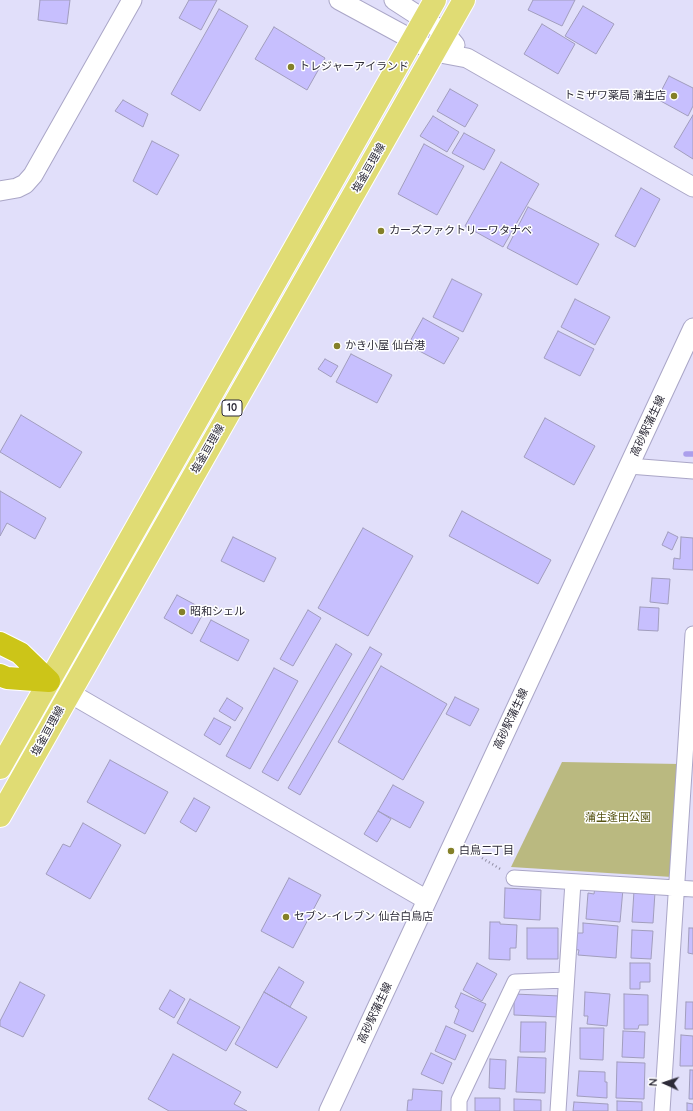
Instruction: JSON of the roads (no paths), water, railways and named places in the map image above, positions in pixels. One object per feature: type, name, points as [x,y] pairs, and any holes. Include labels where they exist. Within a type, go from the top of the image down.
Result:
[{"type":"highway","points":[[0,643],[20,653],[49,681]]},
{"type":"highway","points":[[0,675],[7,678],[49,681]]},
{"type":"main road","name":"塩釜亘理線","points":[[0,816],[464,0]]},
{"type":"main road","name":"10","points":[[0,768],[430,9]]},
{"type":"street","points":[[0,191],[17,188],[25,184],[33,175],[132,0]]},
{"type":"street","points":[[339,0],[435,52],[466,58],[693,187]]},
{"type":"street","points":[[394,0],[430,9],[446,34],[466,58]]},
{"type":"street","name":"高砂駅蒲生線","points":[[330,1111],[693,328]]},
{"type":"street","points":[[629,466],[693,471]]},
{"type":"street","points":[[662,1111],[693,634]]},
{"type":"street","points":[[49,681],[427,900]]},
{"type":"street","points":[[514,878],[693,889]]},
{"type":"street","points":[[558,1111],[573,882]]},
{"type":"street","points":[[459,1111],[459,1100],[515,982],[566,980]]},
{"type":"waterway","points":[[686,454],[693,454]]},
{"type":"place","name":"トレジャーアイランド","points":[[291,67]]},
{"type":"place","name":"トミザワ薬局 蒲生店","points":[[674,96]]},
{"type":"place","name":"カーズファクトリーワタナベ","points":[[381,231]]},
{"type":"place","name":"かき小屋 仙台港","points":[[337,346]]},
{"type":"place","name":"昭和シェル","points":[[182,612]]},
{"type":"place","name":"白鳥二丁目","points":[[451,851]]},
{"type":"place","name":"セブン-イレブン 仙台白鳥店","points":[[286,917]]},
{"type":"park label","name":"蒲生逢田公園","points":[[618,818]]}]
